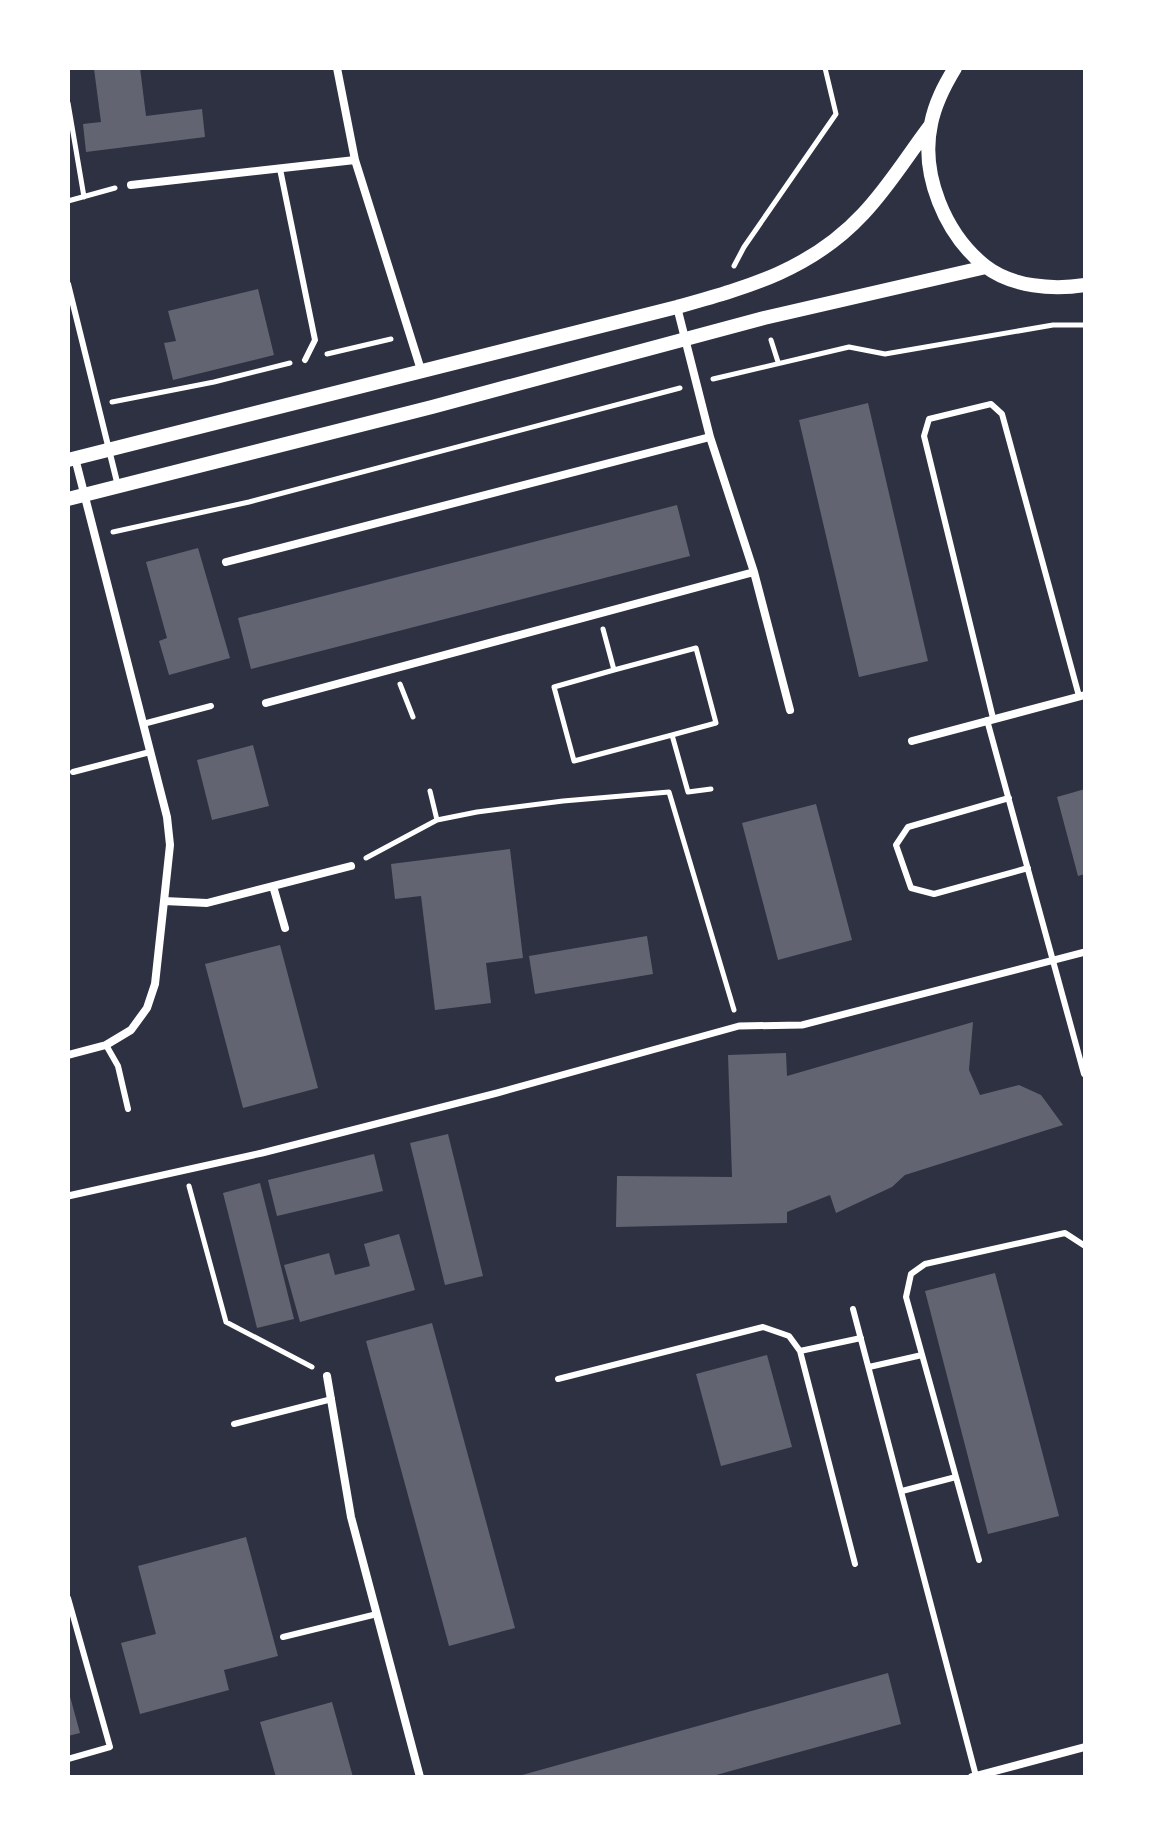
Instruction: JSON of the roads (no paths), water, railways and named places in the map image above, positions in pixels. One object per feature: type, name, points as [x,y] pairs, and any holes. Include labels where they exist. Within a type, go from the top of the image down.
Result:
[{"type":"street","points":[[337,68],[355,160],[421,370]]},
{"type":"street","points":[[955,68],[940,93],[930,126],[928,165],[939,204],[960,238],[986,267],[1022,283],[1061,289],[1085,285]]},
{"type":"street","points":[[68,1055],[106,1045],[131,1030],[147,1008],[155,984],[170,845],[167,817],[96,536],[72,459],[677,307],[768,280],[806,260],[838,238],[864,213],[930,126]]},
{"type":"street","points":[[131,185],[355,160]]},
{"type":"street","points":[[68,499],[432,407],[764,318],[986,267]]},
{"type":"street","points":[[677,307],[699,383],[710,437],[754,572],[790,710]]},
{"type":"street","points":[[226,562],[710,437]]},
{"type":"street","points":[[266,703],[754,572]]},
{"type":"street","points":[[912,741],[1082,696]]},
{"type":"street","points":[[164,901],[207,903],[351,866]]},
{"type":"street","points":[[273,886],[285,928]]},
{"type":"street","points":[[68,1196],[262,1153],[483,1097],[739,1026],[802,1025],[1085,952]]},
{"type":"street","points":[[327,1376],[351,1517],[420,1777]]},
{"type":"street","points":[[974,1776],[1085,1747]]},
{"type":"lane","points":[[280,169],[315,340],[305,360]]},
{"type":"lane","points":[[68,284],[118,486]]},
{"type":"lane","points":[[1082,696],[1002,414],[991,404],[929,419],[924,436],[990,719],[1084,1074]]},
{"type":"lane","points":[[143,724],[211,706]]},
{"type":"lane","points":[[73,772],[150,752]]},
{"type":"lane","points":[[1009,798],[908,827],[896,845],[911,888],[934,894],[1028,868]]},
{"type":"lane","points":[[106,1045],[118,1066],[128,1109]]},
{"type":"lane","points":[[979,1560],[906,1297],[911,1274],[925,1264],[1065,1233],[1085,1246]]},
{"type":"lane","points":[[853,1309],[974,1776]]},
{"type":"lane","points":[[558,1379],[763,1327],[789,1336],[800,1351],[855,1564]]},
{"type":"lane","points":[[800,1351],[861,1338]]},
{"type":"lane","points":[[869,1367],[922,1355]]},
{"type":"lane","points":[[234,1424],[332,1399]]},
{"type":"lane","points":[[902,1491],[956,1477]]},
{"type":"lane","points":[[68,1598],[110,1747],[68,1759]]},
{"type":"lane","points":[[283,1637],[377,1614]]}]
